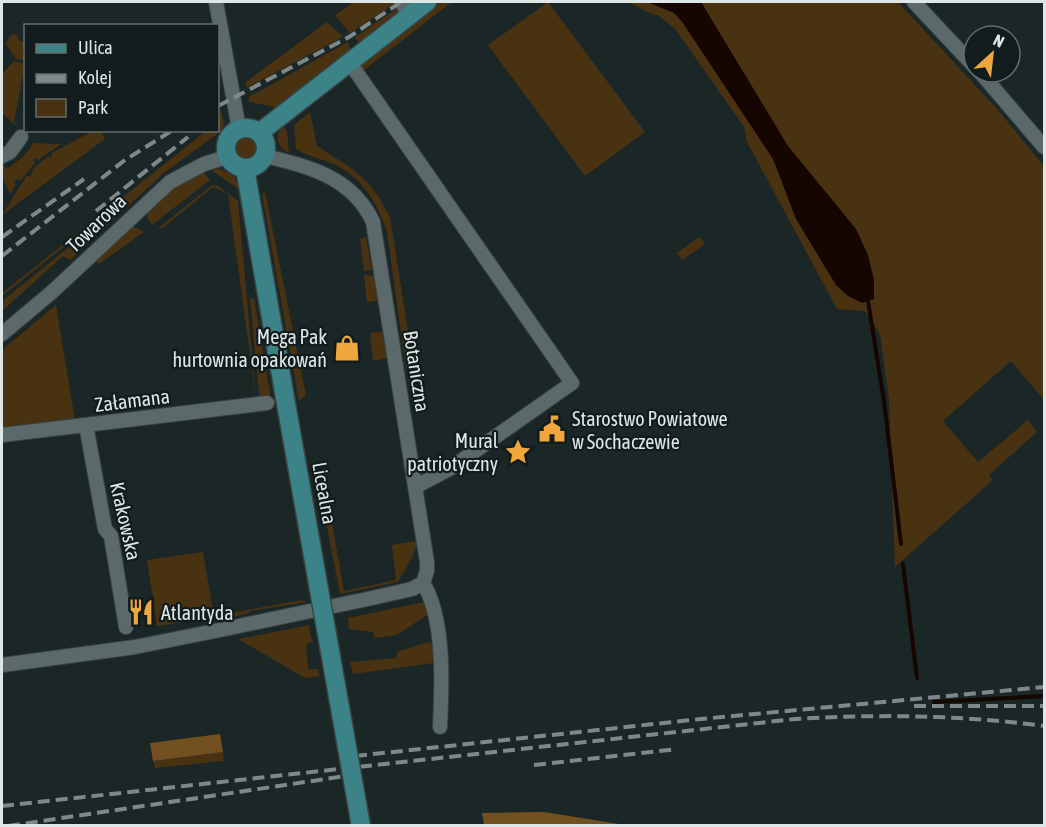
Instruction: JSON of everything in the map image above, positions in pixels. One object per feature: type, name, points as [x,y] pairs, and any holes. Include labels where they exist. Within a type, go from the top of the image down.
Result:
[{"type":"main road","points":[[259,133],[350,63],[405,8],[427,2]]},
{"type":"main road","points":[[249,128],[259,133],[265,143],[265,156],[256,165],[238,167],[227,157],[227,141],[239,129],[249,128]]},
{"type":"main road","name":"Licealna","points":[[245,168],[278,404],[361,825]]},
{"type":"street","points":[[216,2],[239,129]]},
{"type":"street","points":[[915,2],[962,53]]},
{"type":"street","points":[[350,63],[572,383],[451,468],[415,487]]},
{"type":"street","points":[[990,84],[1044,147]]},
{"type":"street","points":[[2,156],[10,152],[21,137]]},
{"type":"street","name":"Botaniczna","points":[[265,156],[299,164],[336,179],[357,197],[368,213],[376,232],[427,562],[428,571],[423,583],[430,597],[437,637],[442,679],[440,727]]},
{"type":"street","name":"Towarowa","points":[[2,334],[52,292],[170,182],[204,164],[227,157]]},
{"type":"street","name":"Załamana","points":[[2,435],[278,404]]},
{"type":"street","name":"Licealna","points":[[278,404],[317,610]]},
{"type":"street","name":"Krakowska","points":[[86,425],[105,529],[111,536],[126,627]]},
{"type":"street","points":[[2,665],[135,647],[412,589],[423,583]]},
{"type":"green space","points":[[354,2],[397,2],[350,33],[335,15]]},
{"type":"green space","points":[[438,2],[452,2],[364,70],[361,65],[363,60]]},
{"type":"green space","points":[[548,2],[645,132],[585,176],[488,45]]},
{"type":"green space","points":[[628,2],[898,2],[962,71],[962,84],[974,84],[1044,166],[1044,400],[1011,361],[943,421],[978,462],[1028,420],[1037,432],[989,475],[993,480],[895,567],[889,400],[880,334],[865,311],[837,309],[747,142],[744,127],[676,30],[658,15]]},
{"type":"green space","points":[[399,7],[400,14],[361,44],[354,38]]},
{"type":"green space","points":[[327,22],[343,37],[246,88],[246,82]]},
{"type":"green space","points":[[12,34],[17,35],[19,41],[24,42],[24,61],[15,58],[6,43]]},
{"type":"green space","points":[[348,42],[351,52],[275,107],[249,102],[249,97]]},
{"type":"green space","points":[[14,61],[24,64],[14,122],[21,130],[2,113],[2,74]]},
{"type":"green space","points":[[221,108],[224,126],[221,131],[164,173],[127,207],[116,205],[2,296],[2,293],[205,132],[219,132]]},
{"type":"green space","points":[[310,112],[317,146],[360,175],[376,193],[390,217],[414,369],[406,369],[387,232],[374,202],[362,185],[346,171],[296,149],[294,125]]},
{"type":"green space","points":[[283,126],[287,131],[289,153],[279,145],[278,141],[278,134]]},
{"type":"green space","points":[[91,132],[102,132],[105,139],[2,215],[27,175],[30,177],[34,168],[49,156],[51,158],[52,153]]},
{"type":"green space","points":[[247,137],[255,140],[258,148],[255,156],[247,159],[239,156],[236,148],[239,140]]},
{"type":"green space","points":[[33,143],[61,144],[38,160],[36,158],[33,160],[35,163],[20,181],[17,179],[14,182],[16,185],[10,194],[2,177],[2,161],[7,169],[25,155]]},
{"type":"green space","points":[[221,169],[234,176],[240,190],[211,170]]},
{"type":"green space","points":[[204,173],[210,180],[152,225],[147,217],[155,202],[170,190]]},
{"type":"green space","points":[[212,185],[218,186],[238,201],[256,398],[228,194],[213,187],[164,227],[156,230]]},
{"type":"green space","points":[[265,192],[306,395],[299,401],[262,194]]},
{"type":"green space","points":[[118,208],[124,209],[70,260],[63,256],[2,311],[2,301]]},
{"type":"green space","points":[[133,226],[144,232],[99,264],[95,260]]},
{"type":"green space","points":[[366,237],[372,270],[364,271],[360,239]]},
{"type":"green space","points":[[699,237],[705,244],[682,260],[677,253]]},
{"type":"green space","points":[[364,275],[377,276],[380,300],[367,302]]},
{"type":"green space","points":[[254,298],[271,399],[260,402],[250,299]]},
{"type":"green space","points":[[56,305],[75,420],[2,429],[2,350]]},
{"type":"green space","points":[[370,333],[386,333],[389,358],[373,361]]},
{"type":"green space","points":[[329,506],[344,591],[396,580],[392,545],[417,541],[418,548],[414,549],[414,554],[398,582],[340,594],[323,507]]},
{"type":"green space","points":[[203,552],[214,617],[157,626],[147,560]]},
{"type":"green space","points":[[302,600],[307,602],[251,611],[247,614],[221,619],[220,615]]},
{"type":"green space","points":[[425,602],[427,615],[397,635],[375,638],[373,632],[349,629],[348,618]]},
{"type":"green space","points":[[310,625],[313,642],[306,644],[308,669],[318,669],[320,676],[305,678],[238,639]]},
{"type":"green space","points":[[428,642],[432,644],[434,663],[353,674],[350,662],[397,658],[397,652]]},
{"type":"green space","points":[[223,752],[224,761],[155,768],[153,761]]},
{"type":"shaded area","points":[[647,2],[701,2],[788,146],[856,229],[868,255],[874,280],[874,299],[862,303],[848,296],[836,285],[796,219],[773,159],[683,23],[674,13]]},
{"type":"shaded area","points":[[220,734],[223,752],[153,761],[150,743]]},
{"type":"shaded area","points":[[544,812],[623,825],[484,825],[482,813]]},
{"type":"waterway","points":[[868,301],[884,401],[901,544]]},
{"type":"waterway","points":[[903,564],[917,678]]},
{"type":"waterway","points":[[934,702],[1044,696]]},
{"type":"railway","points":[[219,105],[349,37],[401,2]]},
{"type":"railway","points":[[2,256],[125,160],[170,132]]},
{"type":"railway","points":[[96,211],[188,137]]},
{"type":"railway","points":[[2,237],[84,179]]},
{"type":"railway","points":[[355,756],[701,719],[1044,687]]},
{"type":"railway","points":[[914,706],[1044,706]]},
{"type":"railway","points":[[2,806],[795,719],[920,716],[1044,726]]},
{"type":"railway","points":[[534,765],[677,749]]},
{"type":"railway","points":[[8,826],[346,776]]},
{"type":"place","name":"Mega Pak hurtownia opakowań","points":[[347,348]]},
{"type":"place","name":"Starostwo Powiatowe w Sochaczewie","points":[[552,429]]},
{"type":"place","name":"Mural patriotyczny","points":[[518,452]]},
{"type":"place","name":"Atlantyda","points":[[141,612]]}]
